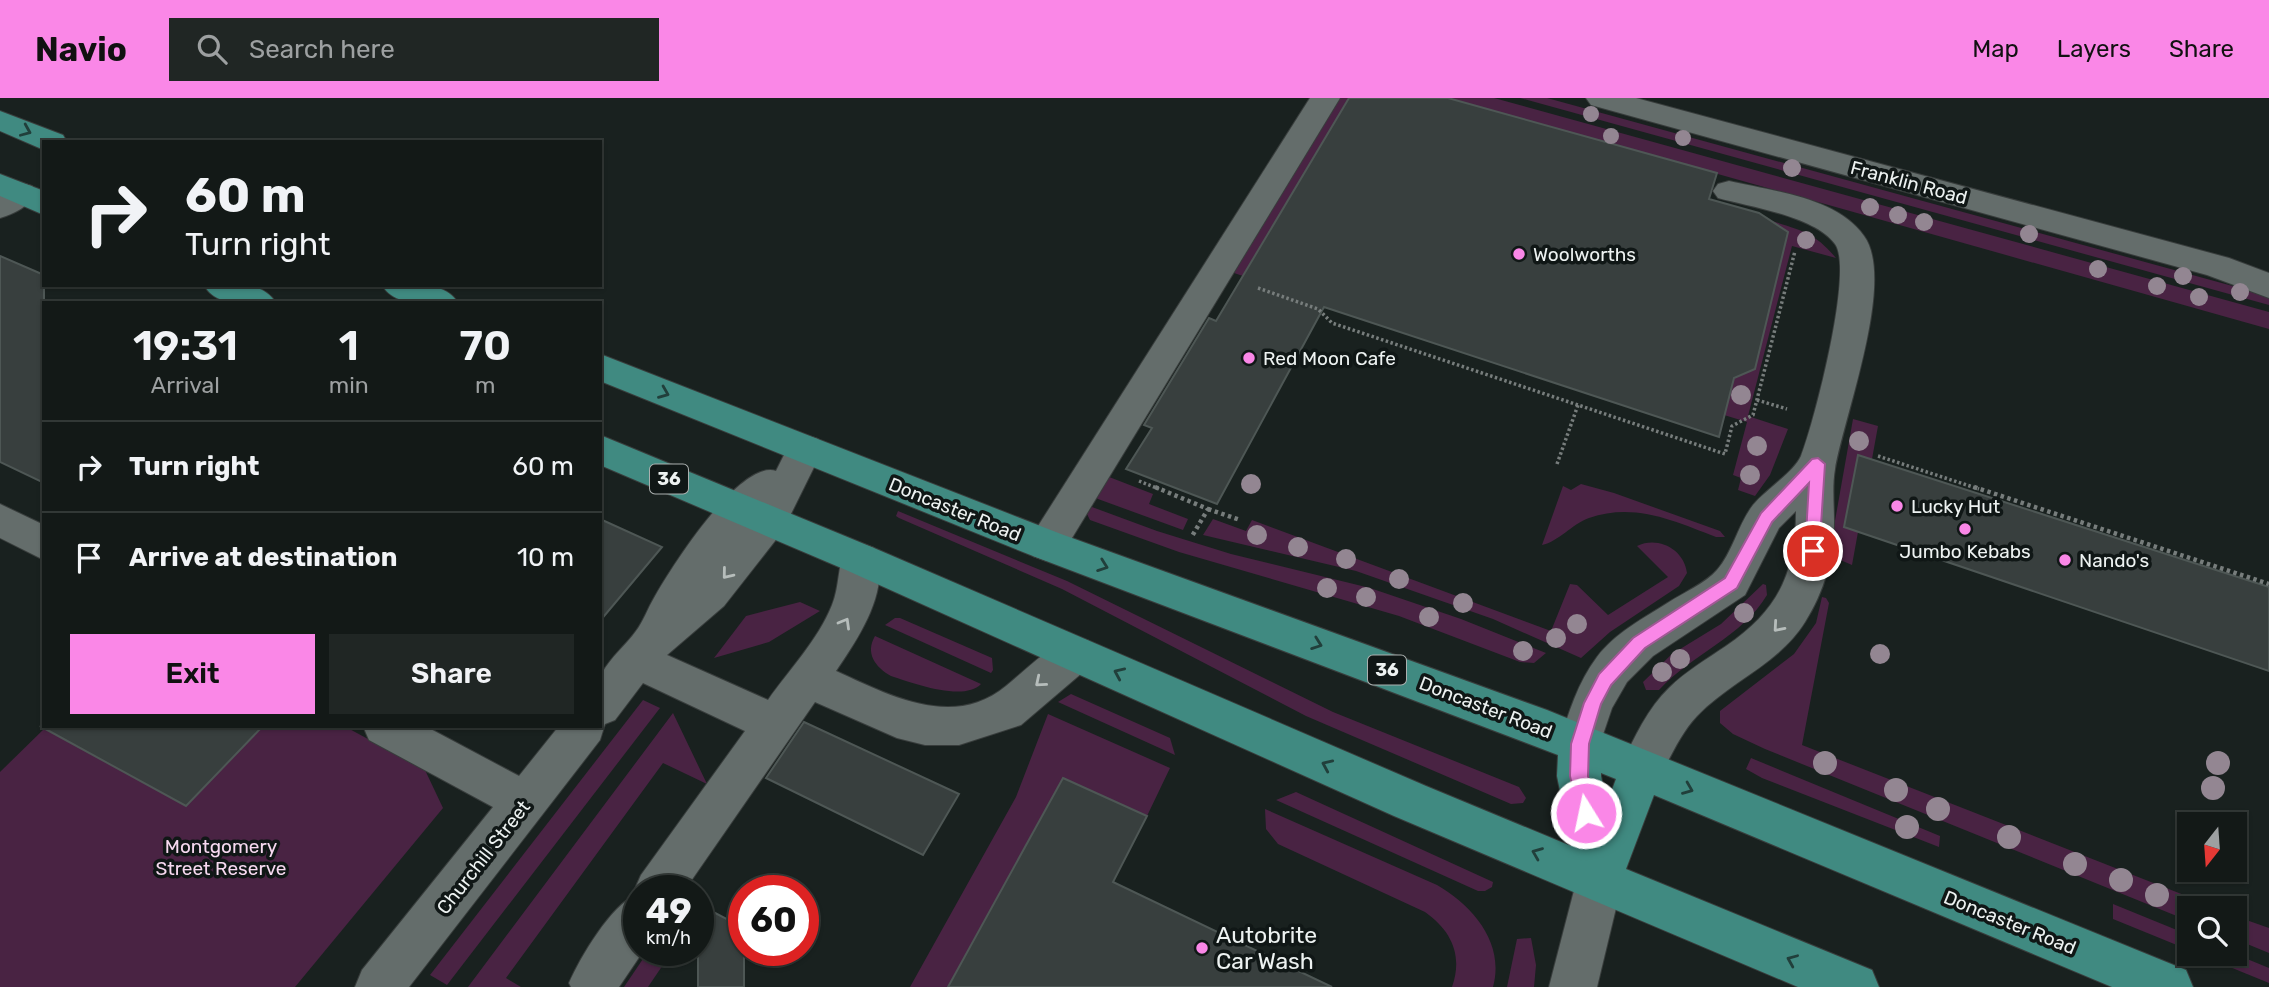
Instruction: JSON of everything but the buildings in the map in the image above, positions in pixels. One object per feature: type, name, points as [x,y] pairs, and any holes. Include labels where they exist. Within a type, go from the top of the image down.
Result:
[{"type":"main road","points":[[0,120],[47,140]]},
{"type":"main road","points":[[224,287],[255,301]]},
{"type":"main road","points":[[403,287],[436,301]]},
{"type":"main road","name":"Doncaster Road","points":[[602,369],[1047,545],[1580,744],[2169,987]]},
{"type":"main road","name":"36","points":[[602,450],[860,559],[1410,802],[1855,987]]},
{"type":"main road","points":[[1580,744],[1579,776],[1600,879]]},
{"type":"main road","points":[[1600,879],[1641,770]]},
{"type":"street","points":[[1047,545],[1325,98]]},
{"type":"street","name":"Franklin Road","points":[[1601,98],[2217,266],[2269,286]]},
{"type":"street","points":[[1641,770],[1683,702],[1724,669],[1749,655],[1774,632],[1791,611],[1810,567],[1818,464],[1860,281],[1860,260],[1853,243],[1842,230],[1825,219],[1730,191]]},
{"type":"street","name":"Franklin Road","points":[[2217,266],[2269,274]]},
{"type":"street","points":[[602,704],[642,653],[710,594],[754,515],[804,449]]},
{"type":"street","points":[[1580,744],[1593,703],[1612,669],[1639,643],[1731,583],[1776,504],[1818,464]]},
{"type":"street","points":[[0,520],[42,543]]},
{"type":"street","points":[[1752,545],[1769,566],[1810,567]]},
{"type":"street","points":[[668,875],[854,608],[860,578],[860,559]]},
{"type":"street","points":[[642,653],[775,724]]},
{"type":"street","points":[[807,678],[897,719],[925,726],[959,726],[1006,712],[1075,654]]},
{"type":"street","points":[[388,728],[526,802]]},
{"type":"street","name":"Churchill Street","points":[[379,987],[583,728]]},
{"type":"street","points":[[1578,968],[1600,879]]},
{"type":"street","points":[[593,983],[623,940]]},
{"type":"path","points":[[1255,287],[1318,309],[1332,323],[1725,454],[1732,426],[1753,415],[1796,248]]},
{"type":"path","points":[[1757,400],[1797,412]]},
{"type":"path","points":[[1557,464],[1578,405]]},
{"type":"path","points":[[1878,457],[2269,584]]},
{"type":"path","points":[[1136,480],[1240,520]]},
{"type":"path","points":[[1191,538],[1208,509]]},
{"type":"green space","points":[[1338,98],[1349,98],[1243,276],[1234,273]]},
{"type":"green space","points":[[1448,98],[1494,98],[2269,312],[2269,329]]},
{"type":"green space","points":[[1520,98],[1547,98],[2269,296],[2269,305]]},
{"type":"green space","points":[[1772,221],[1807,234],[1836,258],[1792,246],[1748,416],[1788,429],[1770,475],[1755,496],[1738,490],[1741,478],[1733,475],[1747,422],[1724,415],[1734,378],[1755,369],[1788,233]]},
{"type":"green space","points":[[1853,419],[1878,426],[1872,459],[1858,455],[1844,527],[1858,532],[1852,565],[1838,559],[1830,549]]},
{"type":"green space","points":[[1104,475],[1153,494],[1149,504],[1188,519],[1183,530],[1098,499],[1094,496]]},
{"type":"green space","points":[[1581,484],[1720,531],[1725,537],[1716,537],[1654,516],[1622,512],[1589,518],[1542,545],[1563,486],[1571,490]]},
{"type":"green space","points":[[1092,507],[1231,554],[1370,588],[1461,619],[1546,653],[1534,663],[1520,662],[1399,616],[1179,552],[1090,520],[1087,514]]},
{"type":"green space","points":[[898,511],[1067,581],[1333,712],[1519,787],[1526,798],[1523,803],[1511,804],[1306,716],[1062,589],[899,518],[896,516]]},
{"type":"green space","points":[[1213,519],[1246,531],[1252,520],[1551,631],[1570,584],[1577,585],[1608,615],[1668,577],[1637,546],[1653,543],[1669,547],[1681,557],[1687,573],[1679,586],[1610,632],[1581,658],[1493,619],[1356,571],[1203,535]]},
{"type":"green space","points":[[1763,584],[1766,585],[1767,595],[1757,610],[1731,634],[1686,666],[1659,690],[1646,690],[1643,682],[1672,654],[1721,624]]},
{"type":"green space","points":[[1822,597],[1826,598],[1829,603],[1802,745],[2186,896],[2177,896],[2177,916],[1765,749],[1733,734],[1720,723],[1720,711],[1794,654],[1816,623]]},
{"type":"green space","points":[[800,602],[820,611],[769,642],[714,658],[746,616]]},
{"type":"green space","points":[[895,618],[992,658],[993,670],[991,673],[885,625]]},
{"type":"green space","points":[[875,636],[981,684],[973,689],[951,691],[891,676],[876,664],[871,654]]},
{"type":"green space","points":[[1071,694],[1170,738],[1175,755],[1058,702]]},
{"type":"green space","points":[[643,700],[660,708],[447,985],[430,975]]},
{"type":"green space","points":[[673,713],[707,784],[663,763],[506,978],[521,987],[468,987]]},
{"type":"green space","points":[[1048,714],[1170,768],[1147,816],[948,987],[910,987],[1016,797]]},
{"type":"green space","name":"Montgomery Street Reserve","points":[[45,728],[348,728],[425,770],[443,808],[295,987],[0,987],[0,772]]},
{"type":"green space","points":[[1751,758],[1940,836],[1939,847],[1762,778],[1746,769]]},
{"type":"green space","points":[[1296,792],[1493,882],[1492,887],[1478,891],[1276,800]]},
{"type":"green space","points":[[1265,809],[1437,885],[1463,904],[1483,927],[1490,941],[1496,971],[1493,987],[1452,987],[1456,965],[1453,945],[1434,919],[1425,912],[1278,844],[1266,829]]},
{"type":"green space","points":[[2113,904],[2177,930],[2177,945],[2113,919]]},
{"type":"green space","points":[[2247,920],[2269,928],[2269,953],[2247,944]]},
{"type":"green space","points":[[1531,938],[1536,965],[1534,987],[1507,987],[1517,939]]},
{"type":"green space","points":[[2247,959],[2269,968],[2269,983],[2227,966],[2247,966]]},
{"type":"green space","points":[[638,966],[662,966],[648,987],[624,987]]},
{"type":"place","name":"Woolworths","points":[[1519,254]]},
{"type":"place","name":"Red Moon Cafe","points":[[1249,358]]},
{"type":"place","name":"Lucky Hut","points":[[1897,506]]},
{"type":"place","name":"Jumbo Kebabs","points":[[1965,529]]},
{"type":"place","name":"Nando's","points":[[2065,560]]},
{"type":"place","name":"Autobrite Car Wash","points":[[1202,948]]},
{"type":"route","points":[[1586,813],[1579,776],[1580,744],[1593,703],[1612,669],[1639,643],[1731,583],[1766,517],[1818,464],[1813,551]]}]
